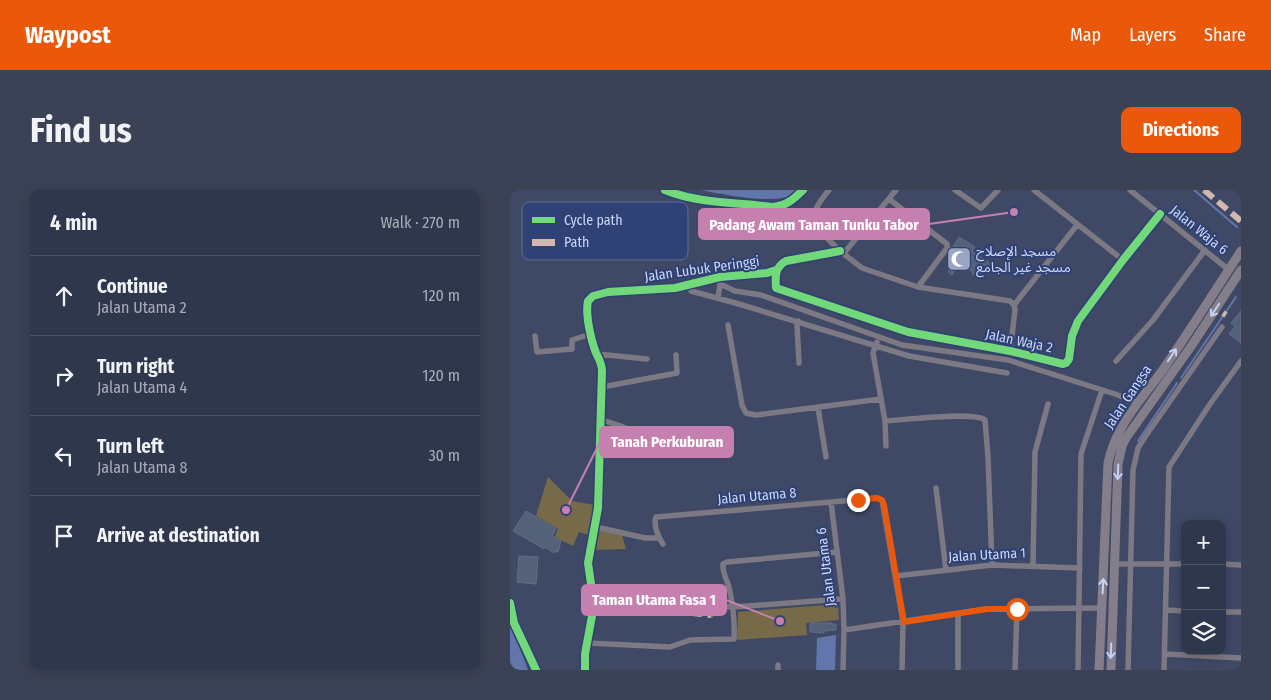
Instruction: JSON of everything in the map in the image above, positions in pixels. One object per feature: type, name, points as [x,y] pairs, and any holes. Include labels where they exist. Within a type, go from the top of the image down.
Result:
[{"type":"main road","name":"Jalan Gangsa","points":[[1099,670],[1110,452],[1119,432],[1241,252]]},
{"type":"main road","name":"Jalan Gangsa","points":[[1110,670],[1118,464],[1122,446],[1241,270]]},
{"type":"street","points":[[829,190],[820,200],[814,213],[813,224],[862,268],[918,287],[1010,301],[1014,305],[1015,310],[1008,360]]},
{"type":"street","points":[[842,252],[896,190]]},
{"type":"street","points":[[954,190],[981,208],[998,190]]},
{"type":"street","points":[[1034,190],[1123,260]]},
{"type":"street","name":"Jalan Waja 6","points":[[1130,190],[1229,270]]},
{"type":"street","points":[[890,199],[947,244],[947,248],[918,287]]},
{"type":"street","name":"Jalan Waja 2","points":[[776,288],[908,332],[1066,363],[1069,359],[1072,336],[1078,321],[1160,214]]},
{"type":"street","points":[[1014,305],[1077,225]]},
{"type":"street","points":[[1116,362],[1153,320],[1205,250]]},
{"type":"street","name":"Jalan Lubuk Peringgi","points":[[585,670],[585,654],[594,605],[588,563],[598,508],[602,420],[602,366],[591,334],[587,304],[593,296],[608,292],[675,288],[720,277],[767,273],[776,270],[779,265],[786,261],[842,252]]},
{"type":"street","points":[[761,295],[776,288],[776,270]]},
{"type":"street","points":[[718,298],[720,277]]},
{"type":"street","points":[[720,284],[735,291],[761,295],[902,345],[1008,360],[1138,403]]},
{"type":"street","points":[[691,291],[798,321],[909,356],[1007,373]]},
{"type":"street","points":[[798,321],[799,363]]},
{"type":"street","points":[[728,324],[742,405],[746,413],[756,416],[881,399]]},
{"type":"street","points":[[1128,670],[1133,470],[1138,448],[1222,327]]},
{"type":"street","points":[[535,336],[537,352],[572,349],[572,340],[591,334]]},
{"type":"street","points":[[878,337],[874,353],[885,421],[886,446]]},
{"type":"street","points":[[945,362],[947,351]]},
{"type":"street","points":[[597,354],[647,359]]},
{"type":"street","points":[[602,387],[677,374],[676,354]]},
{"type":"street","points":[[1164,670],[1169,468],[1210,404],[1241,361]]},
{"type":"street","points":[[1078,670],[1081,454],[1102,390]]},
{"type":"street","points":[[1033,566],[1035,452],[1048,404]]},
{"type":"street","points":[[818,408],[826,457]]},
{"type":"street","points":[[885,421],[966,416],[980,417],[985,420],[992,565]]},
{"type":"street","points":[[602,420],[622,426],[648,441],[678,446]]},
{"type":"street","points":[[936,488],[946,570]]},
{"type":"street","name":"Jalan Utama 8","points":[[659,538],[654,521],[656,517],[877,498],[882,500],[896,576]]},
{"type":"street","name":"Jalan Utama 6","points":[[830,502],[843,599],[844,630]]},
{"type":"street","points":[[596,527],[645,538],[659,538],[663,544]]},
{"type":"street","points":[[588,643],[670,647],[690,640],[734,639],[733,607],[728,584],[722,569],[723,564],[727,562],[837,552]]},
{"type":"street","points":[[1115,564],[1181,564]]},
{"type":"street","points":[[1226,564],[1241,565]]},
{"type":"street","name":"Jalan Utama 1","points":[[896,576],[992,565],[1080,568]]},
{"type":"street","points":[[896,576],[904,622],[902,670]]},
{"type":"street","points":[[712,615],[713,606],[733,607],[843,599]]},
{"type":"street","points":[[594,605],[672,611]]},
{"type":"street","points":[[843,670],[844,630],[987,609],[1102,608]]},
{"type":"street","points":[[1015,670],[1017,609]]},
{"type":"street","points":[[1166,610],[1181,611]]},
{"type":"street","points":[[1226,612],[1241,612]]},
{"type":"street","points":[[958,613],[958,670]]},
{"type":"street","points":[[1165,654],[1241,658]]},
{"type":"shaded area","points":[[548,477],[572,501],[595,505],[592,536],[579,532],[573,546],[555,537],[558,529],[536,516]]},
{"type":"shaded area","points":[[598,528],[622,535],[626,549],[594,550]]},
{"type":"shaded area","points":[[838,604],[839,620],[806,623],[807,635],[737,640],[738,612]]},
{"type":"water","points":[[701,190],[796,190],[791,195],[783,198],[760,199]]},
{"type":"water","points":[[510,625],[526,664],[528,670],[510,670]]},
{"type":"water","points":[[836,635],[835,670],[816,670],[817,638]]},
{"type":"building","points":[[959,237],[975,247],[972,251],[991,264],[982,276],[980,274],[978,277],[972,274],[973,272],[959,264],[952,275],[948,272],[955,262],[947,256]]},
{"type":"building","points":[[1241,311],[1241,343],[1229,334],[1235,326],[1231,323]]},
{"type":"building","points":[[526,511],[556,529],[552,536],[561,541],[558,552],[554,553],[545,547],[544,549],[513,531]]},
{"type":"building","points":[[519,556],[538,557],[536,584],[517,582]]},
{"type":"building","points":[[810,623],[836,624],[836,630],[824,631],[824,633],[810,632]]},
{"type":"waterway","points":[[1194,190],[1237,227]]},
{"type":"waterway","points":[[1181,378],[1236,297]]},
{"type":"waterway","points":[[1138,441],[1177,383]]},
{"type":"marked path","points":[[1204,190],[1241,221]]},
{"type":"marked path","points":[[672,611],[711,615]]},
{"type":"cycle path","points":[[665,190],[691,198],[773,207],[790,202],[803,190]]},
{"type":"cycle path","points":[[840,251],[782,263],[776,272],[776,288],[908,332],[1010,351],[1063,364],[1069,359],[1072,336],[1078,321],[1160,214]]},
{"type":"cycle path","points":[[585,670],[585,654],[594,605],[588,563],[598,508],[602,371],[589,327],[588,301],[593,296],[608,292],[675,288],[720,277],[767,273],[776,270]]},
{"type":"cycle path","points":[[510,603],[514,623],[536,670]]},
{"type":"place","name":"Padang Awam Taman Tunku Tabor","points":[[1014,212]]},
{"type":"place","name":"مسجد الإصلاح مسجد غير الجامع","points":[[959,259]]},
{"type":"place","name":"Tanah Perkuburan","points":[[566,510]]},
{"type":"place","name":"Taman Utama Fasa 1","points":[[780,621]]},
{"type":"route","points":[[858,500],[877,498],[882,500],[884,505],[904,622],[987,609],[1017,609]]}]
